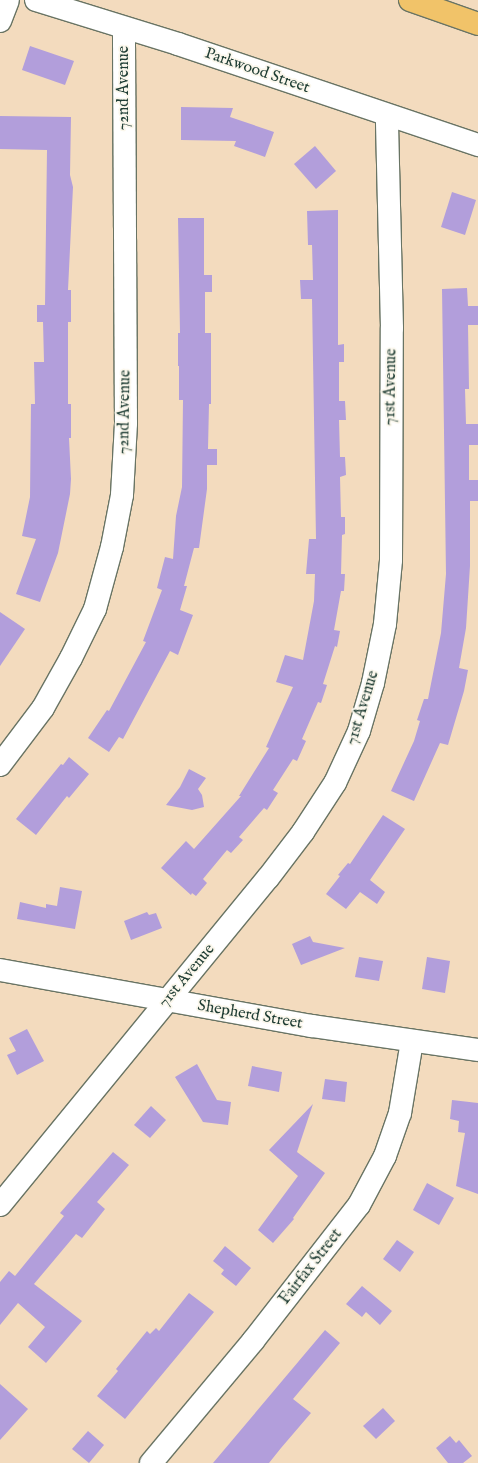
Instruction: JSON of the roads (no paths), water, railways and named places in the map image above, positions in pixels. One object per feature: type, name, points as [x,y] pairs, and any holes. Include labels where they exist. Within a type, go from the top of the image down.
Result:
[{"type":"highway","points":[[410,0],[478,24]]},
{"type":"street","points":[[0,21],[8,0]]},
{"type":"street","name":"Parkwood Street","points":[[36,0],[178,44],[387,116],[478,145]]},
{"type":"street","name":"72nd Avenue","points":[[0,765],[43,708],[71,658],[95,608],[112,547],[122,495],[126,423],[124,28]]},
{"type":"street","name":"71st Avenue","points":[[0,1205],[167,999],[268,878],[303,832],[335,783],[360,731],[373,684],[385,624],[391,560],[392,328],[387,116]]},
{"type":"street","name":"Shepherd Street","points":[[0,970],[167,999],[222,1011],[478,1050]]},
{"type":"street","name":"Fairfax Street","points":[[151,1463],[253,1341],[359,1205],[385,1156],[400,1113],[412,1041]]}]
